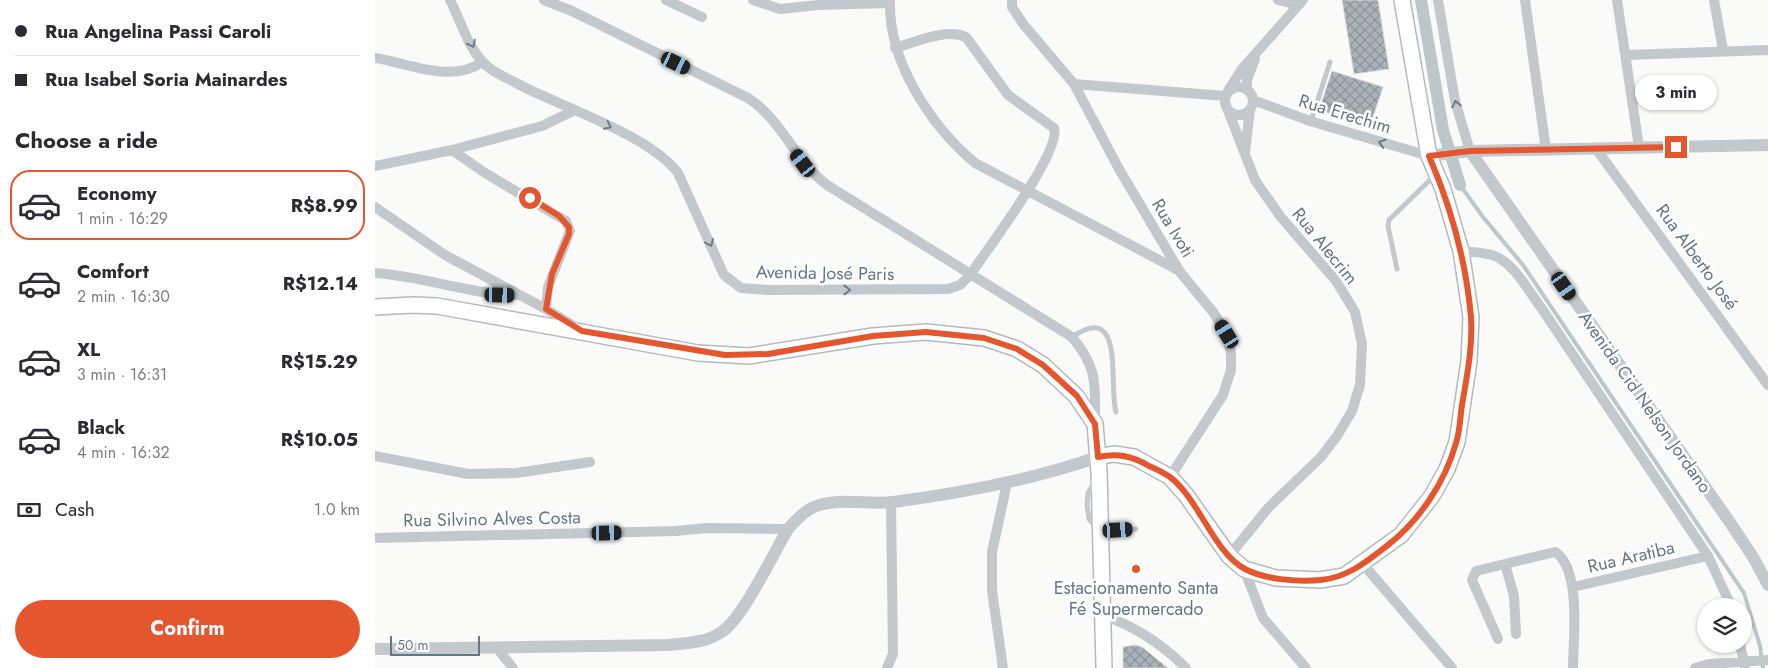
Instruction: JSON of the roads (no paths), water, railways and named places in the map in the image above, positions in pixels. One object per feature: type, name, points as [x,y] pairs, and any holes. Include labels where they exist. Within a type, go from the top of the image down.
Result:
[{"type":"main road","points":[[1098,457],[1114,454],[1134,457],[1170,477],[1186,495],[1229,556],[1244,569],[1276,578],[1320,580],[1344,576],[1401,535],[1432,496],[1447,469],[1457,442],[1469,361],[1471,331],[1461,251],[1437,174],[1435,156],[1402,0]]},
{"type":"main road","points":[[375,307],[437,306],[725,355],[768,354],[873,336],[926,332],[984,338],[1017,349],[1043,365],[1077,396],[1095,424],[1099,478],[1104,668]]},
{"type":"street","points":[[375,58],[449,72],[463,71],[482,62],[451,0]]},
{"type":"street","points":[[544,0],[572,11],[748,98],[770,115],[811,173],[827,186],[1072,337],[1090,362],[1095,381],[1095,424]]},
{"type":"street","points":[[666,0],[702,17]]},
{"type":"street","points":[[753,0],[780,9],[816,3],[890,2],[895,48],[927,110],[954,145],[975,163],[1180,272]]},
{"type":"street","name":"Rua Ivoti","points":[[1012,0],[1013,7],[1024,25],[1075,84],[1119,169],[1180,272],[1213,312],[1227,334],[1231,354],[1231,370],[1223,396],[1170,477]]},
{"type":"street","points":[[1278,0],[1301,3]]},
{"type":"street","name":"Avenida Cid Nelson Jordano","points":[[1438,0],[1464,152],[1729,521],[1753,557],[1768,585]]},
{"type":"street","points":[[1525,0],[1546,150]]},
{"type":"street","points":[[1617,0],[1627,55],[1639,147]]},
{"type":"street","points":[[1714,0],[1723,50]]},
{"type":"street","points":[[1252,104],[1239,114],[1227,108],[1227,94],[1242,69],[1301,3]]},
{"type":"street","points":[[895,48],[944,35],[956,34],[966,37],[1008,95],[1054,128],[1055,140],[1028,191],[970,275]]},
{"type":"street","points":[[1627,55],[1723,50],[1768,50]]},
{"type":"street","points":[[1244,156],[1252,104],[1247,89],[1247,80],[1258,53]]},
{"type":"street","name":"Avenida José Paris","points":[[482,62],[493,71],[657,152],[670,163],[678,173],[725,275],[741,288],[768,290],[948,289],[960,285],[970,275]]},
{"type":"street","points":[[1075,84],[1227,94],[1239,87],[1247,89]]},
{"type":"street","name":"Rua Erechim","points":[[1252,104],[1435,156]]},
{"type":"street","name":"Rua Alecrim","points":[[1227,108],[1244,156],[1268,200],[1336,281],[1355,312],[1362,344],[1360,385],[1352,411],[1337,436],[1321,457],[1269,507],[1229,556]]},
{"type":"street","points":[[375,166],[452,150],[541,126],[575,110]]},
{"type":"street","points":[[1435,156],[1464,152],[1768,145]]},
{"type":"street","points":[[452,150],[485,173],[566,221],[570,231],[550,280],[546,309]]},
{"type":"street","name":"Rua Alberto José","points":[[1597,150],[1768,385]]},
{"type":"street","points":[[375,207],[445,255],[546,309],[582,331]]},
{"type":"street","points":[[1461,251],[1491,255],[1507,264],[1542,309],[1708,556],[1727,598]]},
{"type":"street","points":[[375,273],[393,274],[480,292],[520,295]]},
{"type":"street","points":[[375,456],[434,469],[468,474],[516,473],[590,462]]},
{"type":"street","points":[[375,649],[667,645],[697,642],[712,637],[731,623],[748,599],[795,521],[813,507],[836,502],[891,502],[1007,483],[1098,457]]},
{"type":"street","points":[[1003,668],[991,591],[992,552],[1007,483]]},
{"type":"street","points":[[887,668],[893,654],[891,502]]},
{"type":"street","name":"Rua Silvino Alves Costa","points":[[375,538],[676,531],[706,528],[789,530]]},
{"type":"street","name":"Rua Aratiba","points":[[1498,639],[1472,580],[1476,571],[1555,552],[1564,561],[1573,587],[1708,556]]},
{"type":"street","points":[[1363,564],[1452,668]]},
{"type":"street","points":[[1505,564],[1514,596],[1516,634]]},
{"type":"street","points":[[1244,569],[1263,618],[1306,668]]},
{"type":"street","points":[[1573,587],[1573,668]]},
{"type":"street","points":[[1102,615],[1123,622],[1154,640],[1186,668]]},
{"type":"street","points":[[497,648],[513,668]]},
{"type":"street","points":[[1695,668],[1768,660]]},
{"type":"lane","points":[[1310,122],[1330,62]]},
{"type":"lane","points":[[1397,270],[1388,226],[1389,220],[1437,174]]},
{"type":"lane","points":[[1072,337],[1086,327],[1095,326],[1102,329],[1110,339],[1116,412]]},
{"type":"lane","points":[[1100,531],[1136,529]]},
{"type":"waterway","points":[[1421,0],[1443,130],[1460,185]]},
{"type":"waterway","points":[[1460,185],[1483,217],[1523,265],[1744,593],[1760,646],[1763,668]]},
{"type":"place","name":"Estacionamento Santa Fé Supermercado","points":[[1136,569]]}]
